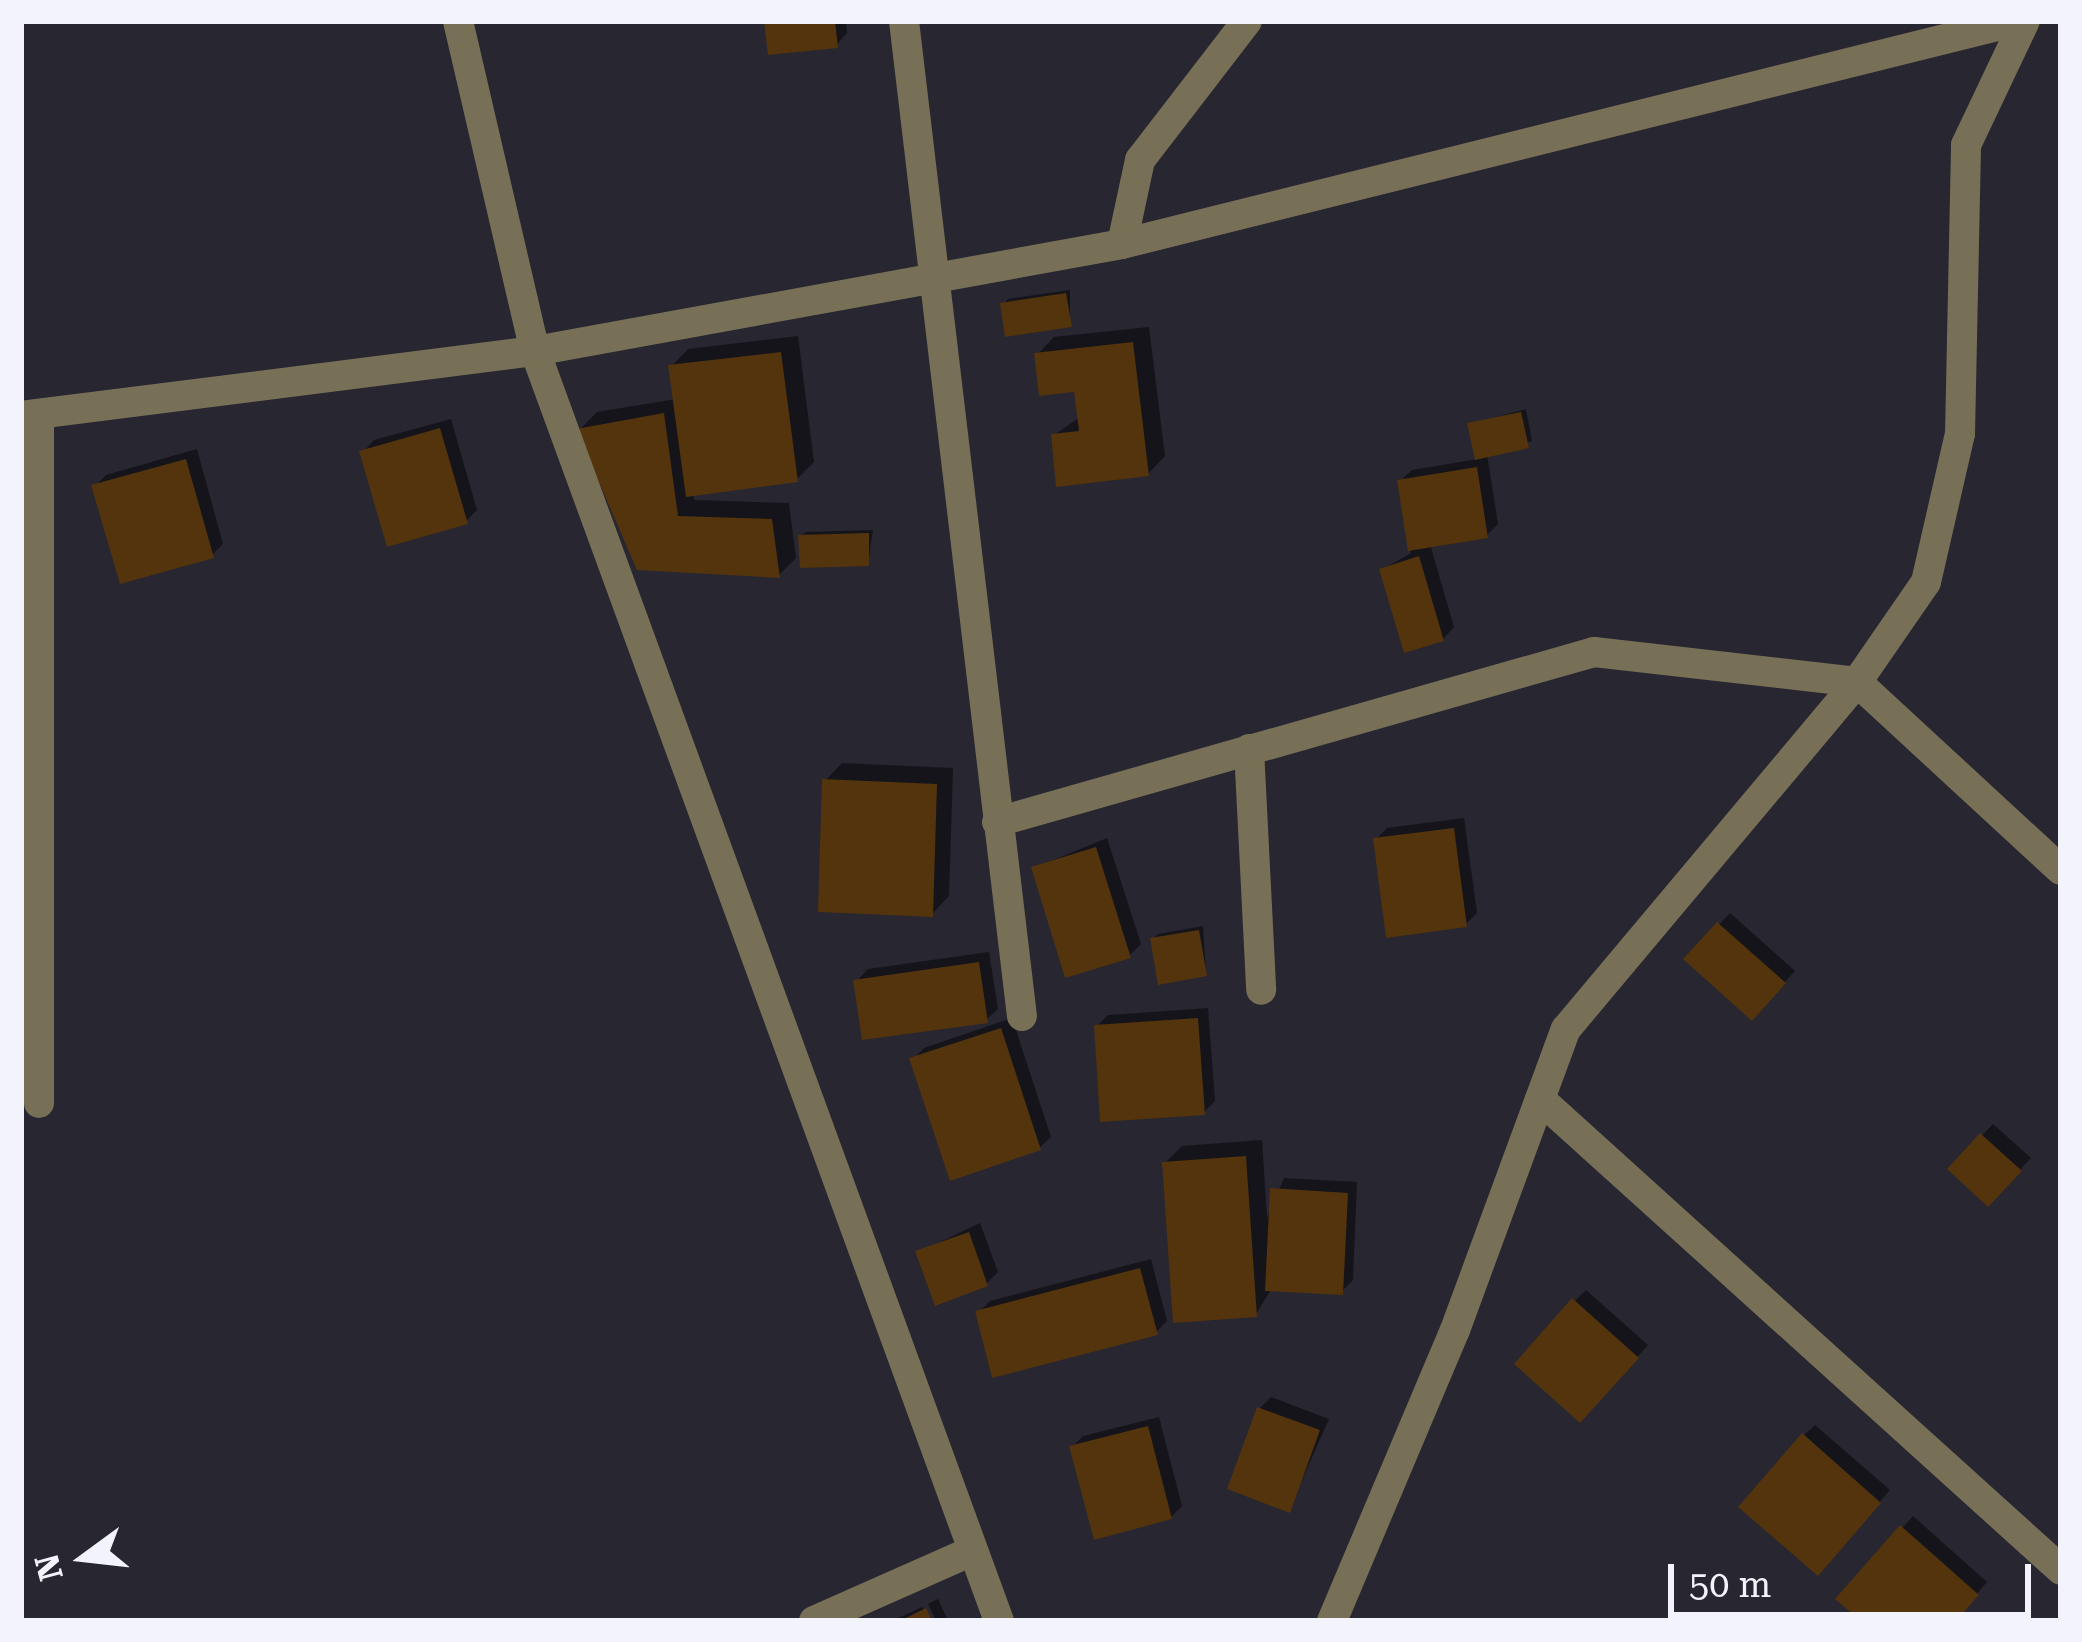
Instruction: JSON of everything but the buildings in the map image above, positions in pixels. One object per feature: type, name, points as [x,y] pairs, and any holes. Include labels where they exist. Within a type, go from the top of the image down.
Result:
[{"type":"street","points":[[458,21],[535,351],[970,1552],[1000,1621]]},
{"type":"street","points":[[904,21],[1022,1016]]},
{"type":"street","points":[[1122,244],[1140,160],[1247,21]]},
{"type":"street","points":[[39,1103],[30,415],[535,351],[1122,244],[2021,21]]},
{"type":"street","points":[[1342,1616],[1455,1330],[1566,1029],[1857,682],[1926,582],[1960,434],[1966,145],[2021,21]]},
{"type":"street","points":[[997,822],[1594,652],[1857,682],[2061,870]]},
{"type":"street","points":[[1249,749],[1261,990]]},
{"type":"street","points":[[1540,1099],[2061,1570]]},
{"type":"street","points":[[814,1621],[970,1552]]}]
